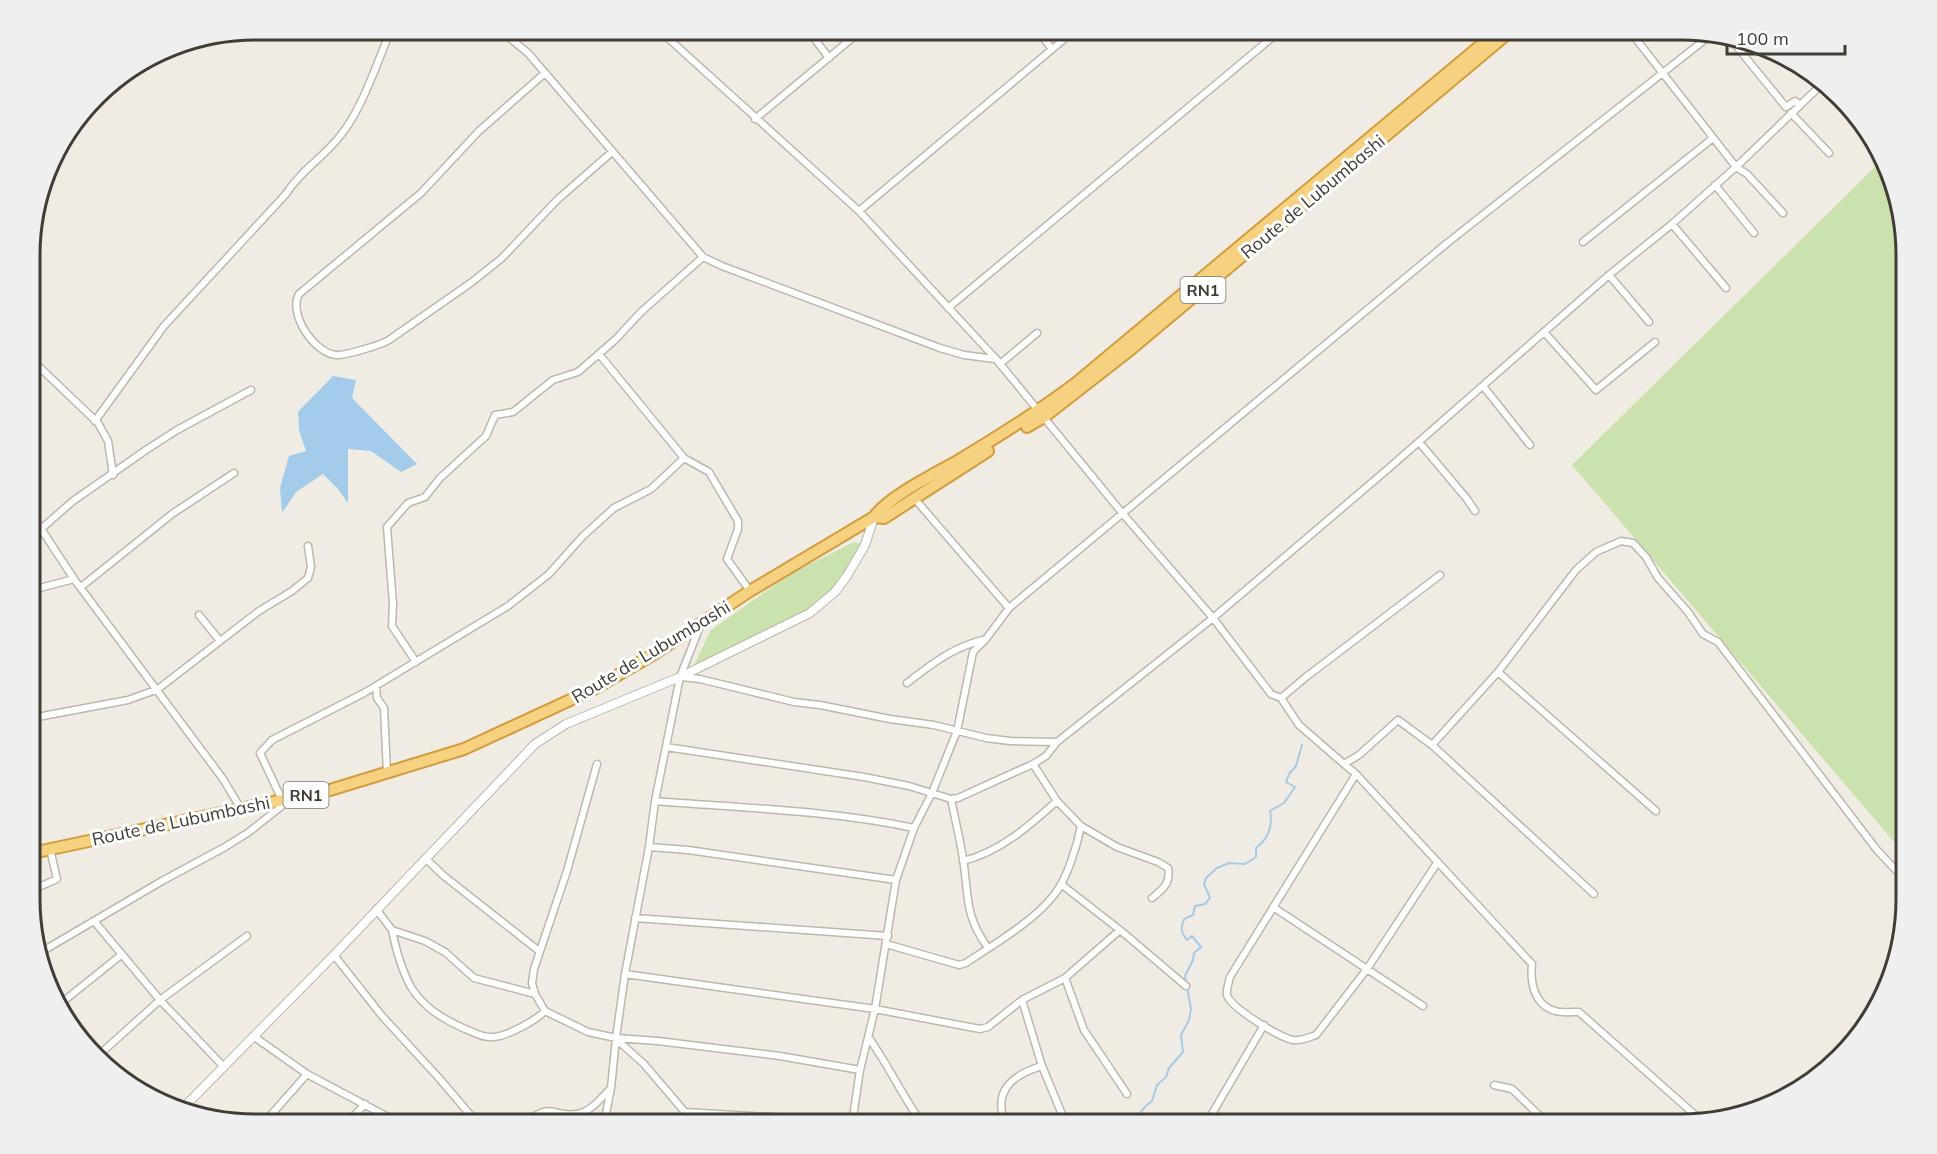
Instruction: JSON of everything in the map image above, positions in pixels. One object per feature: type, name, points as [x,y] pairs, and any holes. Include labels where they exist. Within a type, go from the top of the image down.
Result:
[{"type":"highway","name":"Route de Lubumbashi","points":[[40,851],[330,790],[464,749],[594,689],[701,624],[750,591],[874,517],[880,508],[1042,414],[1487,40]]},
{"type":"highway","name":"Route de Lubumbashi","points":[[874,517],[884,518],[1042,414],[1165,321],[1500,40]]},
{"type":"street","points":[[95,421],[164,326],[286,194],[293,182],[341,135],[361,99],[387,40]]},
{"type":"street","points":[[512,40],[528,53],[703,256],[722,266],[911,338],[964,355],[998,361],[1037,333]]},
{"type":"street","points":[[670,40],[859,211],[998,361],[1213,618],[1271,694],[1281,698],[1299,724],[1356,774],[1532,964],[1530,980],[1538,999],[1554,1011],[1579,1012],[1693,1113]]},
{"type":"street","points":[[816,40],[829,58]]},
{"type":"street","points":[[755,119],[850,40]]},
{"type":"street","points":[[1044,40],[1052,50]]},
{"type":"street","points":[[859,211],[1064,40]]},
{"type":"street","points":[[948,308],[1269,40]]},
{"type":"street","points":[[1637,40],[1737,167],[1754,181],[1783,213]]},
{"type":"street","points":[[853,1114],[860,1070],[875,1008],[897,880],[914,828],[932,793],[957,731],[973,652],[986,639],[1008,609],[1446,244],[1703,41]]},
{"type":"street","points":[[1738,48],[1786,107],[1795,101],[1799,105]]},
{"type":"street","points":[[545,73],[479,131],[421,193],[298,294],[296,300],[299,318],[312,341],[329,353],[337,355],[382,344],[389,340],[472,282],[502,258],[557,200],[612,152]]},
{"type":"street","points":[[666,747],[864,777],[909,786],[951,799],[958,798],[1033,764],[1046,756],[1057,742],[1213,618],[1419,442],[1609,275],[1737,167],[1817,89]]},
{"type":"street","points":[[1791,113],[1829,153]]},
{"type":"street","points":[[1583,242],[1713,138]]},
{"type":"street","points":[[1715,185],[1754,233]]},
{"type":"street","points":[[1672,224],[1726,288]]},
{"type":"street","points":[[416,662],[392,626],[393,604],[387,527],[408,503],[425,497],[440,478],[486,436],[495,415],[513,412],[553,380],[578,372],[703,256]]},
{"type":"street","points":[[1609,275],[1649,322]]},
{"type":"street","points":[[1544,332],[1596,390],[1655,342]]},
{"type":"street","points":[[599,354],[684,458],[709,472],[738,521],[738,529],[727,559],[750,591]]},
{"type":"street","points":[[40,368],[95,421],[108,441],[113,475]]},
{"type":"street","points":[[1483,386],[1530,445]]},
{"type":"street","points":[[241,808],[223,779],[158,689],[74,579],[41,529],[73,501],[177,430],[251,390]]},
{"type":"street","points":[[1419,442],[1467,498],[1475,511]]},
{"type":"street","points":[[47,949],[162,880],[249,832],[286,799],[260,753],[272,740],[376,686],[508,606],[549,574],[583,536],[615,508],[651,489],[684,458]]},
{"type":"street","points":[[81,587],[172,514],[234,473]]},
{"type":"street","points":[[914,498],[1008,609]]},
{"type":"street","points":[[188,1103],[334,954],[520,758],[542,738],[566,724],[680,677],[810,613],[824,602],[858,560],[874,517]]},
{"type":"street","points":[[1432,745],[1498,672],[1576,570],[1596,552],[1621,542],[1633,543],[1703,634],[1718,642],[1877,850],[1896,871]]},
{"type":"street","points":[[40,716],[128,700],[158,689],[268,605],[292,591],[308,578],[310,567],[308,546]]},
{"type":"street","points":[[1281,698],[1440,575]]},
{"type":"street","points":[[40,588],[74,579]]},
{"type":"street","points":[[199,615],[220,641]]},
{"type":"street","points":[[606,1114],[625,974],[649,847],[655,801],[680,677],[701,624]]},
{"type":"street","points":[[906,683],[944,655],[965,644],[986,639]]},
{"type":"street","points":[[1498,672],[1656,811]]},
{"type":"street","points":[[680,677],[700,679],[794,702],[934,725],[1010,741],[1057,742]]},
{"type":"street","points":[[376,686],[377,698],[384,708],[387,772]]},
{"type":"street","points":[[1344,764],[1359,755],[1398,720],[1432,745],[1594,894]]},
{"type":"street","points":[[597,764],[567,871],[539,951],[532,983],[535,994],[545,1011],[588,1032],[616,1038],[780,1056],[860,1070]]},
{"type":"street","points":[[1033,764],[1058,801],[1081,826],[1117,847],[1168,868],[1168,880],[1162,890],[1152,898]]},
{"type":"street","points":[[1356,774],[1230,976],[1226,993],[1231,1003],[1290,1040],[1303,1040],[1316,1035],[1367,969],[1437,863]]},
{"type":"street","points":[[951,799],[963,861],[968,905],[976,932],[988,948]]},
{"type":"street","points":[[655,801],[807,812],[882,821],[914,828]]},
{"type":"street","points":[[963,861],[984,856],[1025,829],[1058,801]]},
{"type":"street","points":[[886,944],[959,966],[966,963],[1031,917],[1054,896],[1078,840],[1081,826]]},
{"type":"street","points":[[649,847],[688,850],[897,880]]},
{"type":"street","points":[[40,886],[57,879],[58,876],[50,849]]},
{"type":"street","points":[[425,858],[444,876],[539,951]]},
{"type":"street","points":[[1061,884],[1186,986]]},
{"type":"street","points":[[1273,907],[1423,1006]]},
{"type":"street","points":[[376,909],[392,930],[398,958],[411,987],[428,1007],[448,1022],[480,1036],[493,1038],[532,1022],[545,1011]]},
{"type":"street","points":[[634,918],[888,936]]},
{"type":"street","points":[[94,921],[160,1000],[223,1066]]},
{"type":"street","points":[[392,930],[425,941],[445,952],[474,978],[535,994]]},
{"type":"street","points":[[625,974],[875,1008],[980,1029],[988,1027],[1022,1000],[1065,978],[1120,930]]},
{"type":"street","points":[[103,1051],[160,1000],[247,936]]},
{"type":"street","points":[[334,954],[382,1016],[469,1114]]},
{"type":"street","points":[[66,999],[121,955]]},
{"type":"street","points":[[1065,978],[1084,1030],[1127,1094]]},
{"type":"street","points":[[1022,1000],[1042,1066],[1062,1114]]},
{"type":"street","points":[[1212,1114],[1264,1025]]},
{"type":"street","points":[[253,1036],[307,1074],[383,1114]]},
{"type":"street","points":[[616,1038],[644,1064],[685,1112],[715,1114]]},
{"type":"street","points":[[869,1038],[915,1114]]},
{"type":"street","points":[[1004,1114],[1002,1108],[1007,1085],[1021,1074],[1042,1066]]},
{"type":"street","points":[[272,1114],[307,1074]]},
{"type":"street","points":[[1494,1084],[1512,1089],[1538,1114]]},
{"type":"street","points":[[536,1114],[546,1111],[576,1114],[587,1110],[611,1089]]},
{"type":"street","points":[[356,1114],[365,1104]]},
{"type":"green space","points":[[1876,165],[1889,200],[1896,241],[1896,844],[1572,465]]},
{"type":"green space","points":[[854,542],[861,544],[844,579],[808,613],[693,667],[711,630],[792,573]]},
{"type":"water","points":[[333,376],[356,380],[352,398],[417,464],[401,472],[371,451],[348,449],[348,503],[323,474],[296,492],[282,513],[280,488],[289,456],[306,451],[299,430],[298,412]]},
{"type":"waterway","points":[[1140,1114],[1152,1101],[1157,1085],[1166,1077],[1169,1068],[1183,1052],[1181,1035],[1189,1020],[1191,1009],[1185,976],[1194,953],[1201,947],[1192,936],[1187,940],[1183,935],[1184,919],[1193,915],[1195,906],[1205,904],[1210,898],[1204,884],[1206,878],[1217,868],[1229,863],[1245,864],[1256,857],[1256,848],[1269,831],[1270,811],[1284,803],[1295,787],[1286,782],[1296,766],[1302,745]]}]
